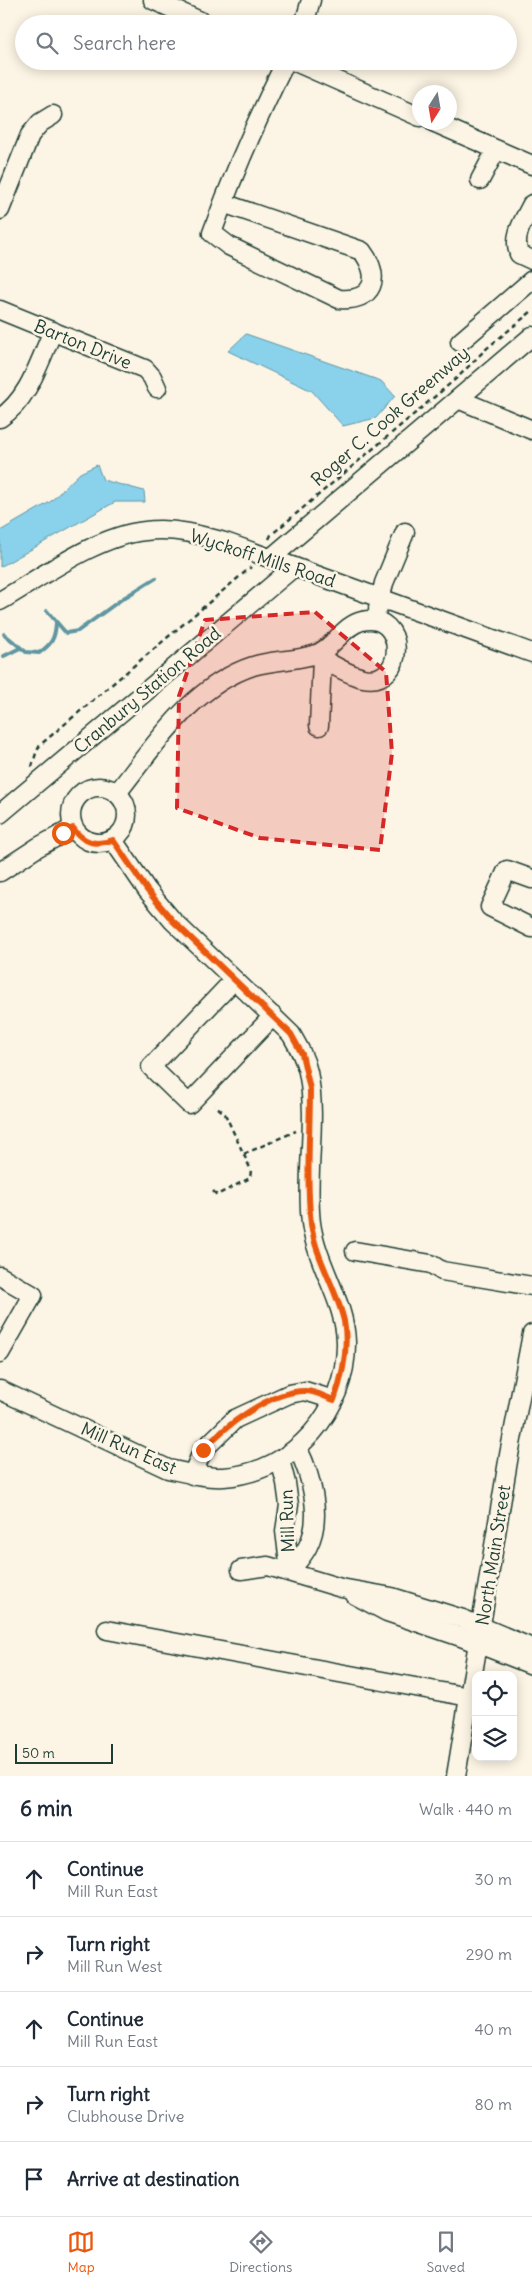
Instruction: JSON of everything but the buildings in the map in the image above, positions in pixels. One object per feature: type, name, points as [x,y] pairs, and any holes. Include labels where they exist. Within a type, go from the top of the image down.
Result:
[{"type":"street","points":[[154,0],[187,15]]},
{"type":"street","points":[[307,15],[311,0]]},
{"type":"street","points":[[223,203],[362,251],[372,263],[374,274],[372,286],[364,296],[351,300],[338,299],[229,246],[212,233],[223,203],[282,70]]},
{"type":"street","points":[[314,70],[412,113]]},
{"type":"street","points":[[0,210],[30,135],[40,123],[53,115]]},
{"type":"street","points":[[451,130],[531,164]]},
{"type":"street","points":[[480,180],[496,150]]},
{"type":"street","points":[[532,204],[517,234],[516,246],[519,254],[532,260]]},
{"type":"street","points":[[460,342],[532,280]]},
{"type":"street","name":"Barton Drive","points":[[0,310],[145,369],[152,377],[157,388]]},
{"type":"street","points":[[0,418],[18,402],[27,388],[52,331]]},
{"type":"street","points":[[269,551],[458,400],[532,336]]},
{"type":"street","points":[[458,400],[532,430]]},
{"type":"street","name":"Wyckoff Mills Road","points":[[0,601],[114,538],[144,531],[172,530],[198,534],[269,551],[294,566],[532,653]]},
{"type":"street","points":[[374,621],[382,598],[384,583],[405,532]]},
{"type":"street","name":"Cranbury Station Road","points":[[0,814],[294,566]]},
{"type":"street","points":[[117,793],[168,727],[212,687],[253,666],[274,660],[319,657],[365,678],[382,675],[390,668],[397,650],[396,639],[390,630],[374,621],[355,623],[319,657],[319,726]]},
{"type":"street","points":[[93,788],[110,789],[117,793],[126,806],[127,822],[124,829],[113,840],[95,844],[78,836],[73,828],[71,811],[78,796],[93,788]]},
{"type":"street","points":[[0,872],[38,847],[73,828]]},
{"type":"street","name":"Mill Run East","points":[[0,1390],[168,1469],[192,1475],[225,1477],[259,1469],[280,1460],[298,1449],[320,1426],[334,1400],[343,1369],[346,1342],[344,1322],[320,1263],[314,1238],[310,1205],[310,1089],[307,1071],[291,1034],[173,921],[147,890],[113,840]]},
{"type":"street","points":[[532,879],[507,870],[490,907],[532,928]]},
{"type":"street","points":[[234,980],[150,1067],[189,1104],[273,1016]]},
{"type":"street","points":[[355,1251],[431,1264],[442,1270],[532,1286]]},
{"type":"street","points":[[0,1276],[33,1295],[0,1353]]},
{"type":"street","name":"North Main Street","points":[[456,1776],[509,1456],[532,1334]]},
{"type":"street","points":[[192,1475],[203,1450],[235,1420],[268,1403],[297,1393],[312,1393],[334,1400]]},
{"type":"street","name":"Mill Run","points":[[290,1571],[309,1545],[314,1519],[313,1489],[309,1470],[298,1449]]},
{"type":"street","name":"Mill Run","points":[[280,1460],[289,1505],[285,1531],[290,1571]]},
{"type":"street","points":[[241,1570],[268,1566],[290,1571],[341,1588],[392,1597],[463,1619],[480,1636],[532,1664]]},
{"type":"street","points":[[107,1630],[469,1697]]},
{"type":"street","points":[[480,1636],[532,1648]]},
{"type":"path","name":"Roger C. Cook Greenway","points":[[269,551],[271,535],[458,377],[486,350],[532,311]]},
{"type":"path","points":[[30,771],[40,745],[254,564]]},
{"type":"path","points":[[213,1191],[217,1195],[250,1178],[251,1170],[225,1114],[216,1105]]},
{"type":"path","points":[[244,1154],[293,1132],[310,1130]]},
{"type":"highlighted area","points":[[315,612],[386,672],[392,753],[380,850],[260,838],[177,808],[179,696],[205,620]]},
{"type":"water","points":[[246,334],[381,381],[395,396],[376,418],[343,426],[312,391],[228,351]]},
{"type":"water","points":[[97,465],[103,480],[144,491],[145,502],[115,502],[0,567],[0,531],[50,502],[80,473]]},
{"type":"waterway","points":[[47,611],[66,633],[78,631],[122,599],[156,578]]},
{"type":"waterway","points":[[4,634],[26,652],[39,653],[52,640],[56,623]]},
{"type":"waterway","points":[[4,656],[20,648]]},
{"type":"route","points":[[63,833],[73,828],[78,836],[95,844],[104,844],[113,840],[147,890],[173,921],[291,1034],[302,1054],[307,1071],[310,1089],[311,1224],[320,1263],[332,1287],[344,1322],[346,1342],[339,1386],[334,1400],[320,1394],[305,1391],[289,1394],[268,1403],[235,1420],[217,1434],[203,1450]]}]
